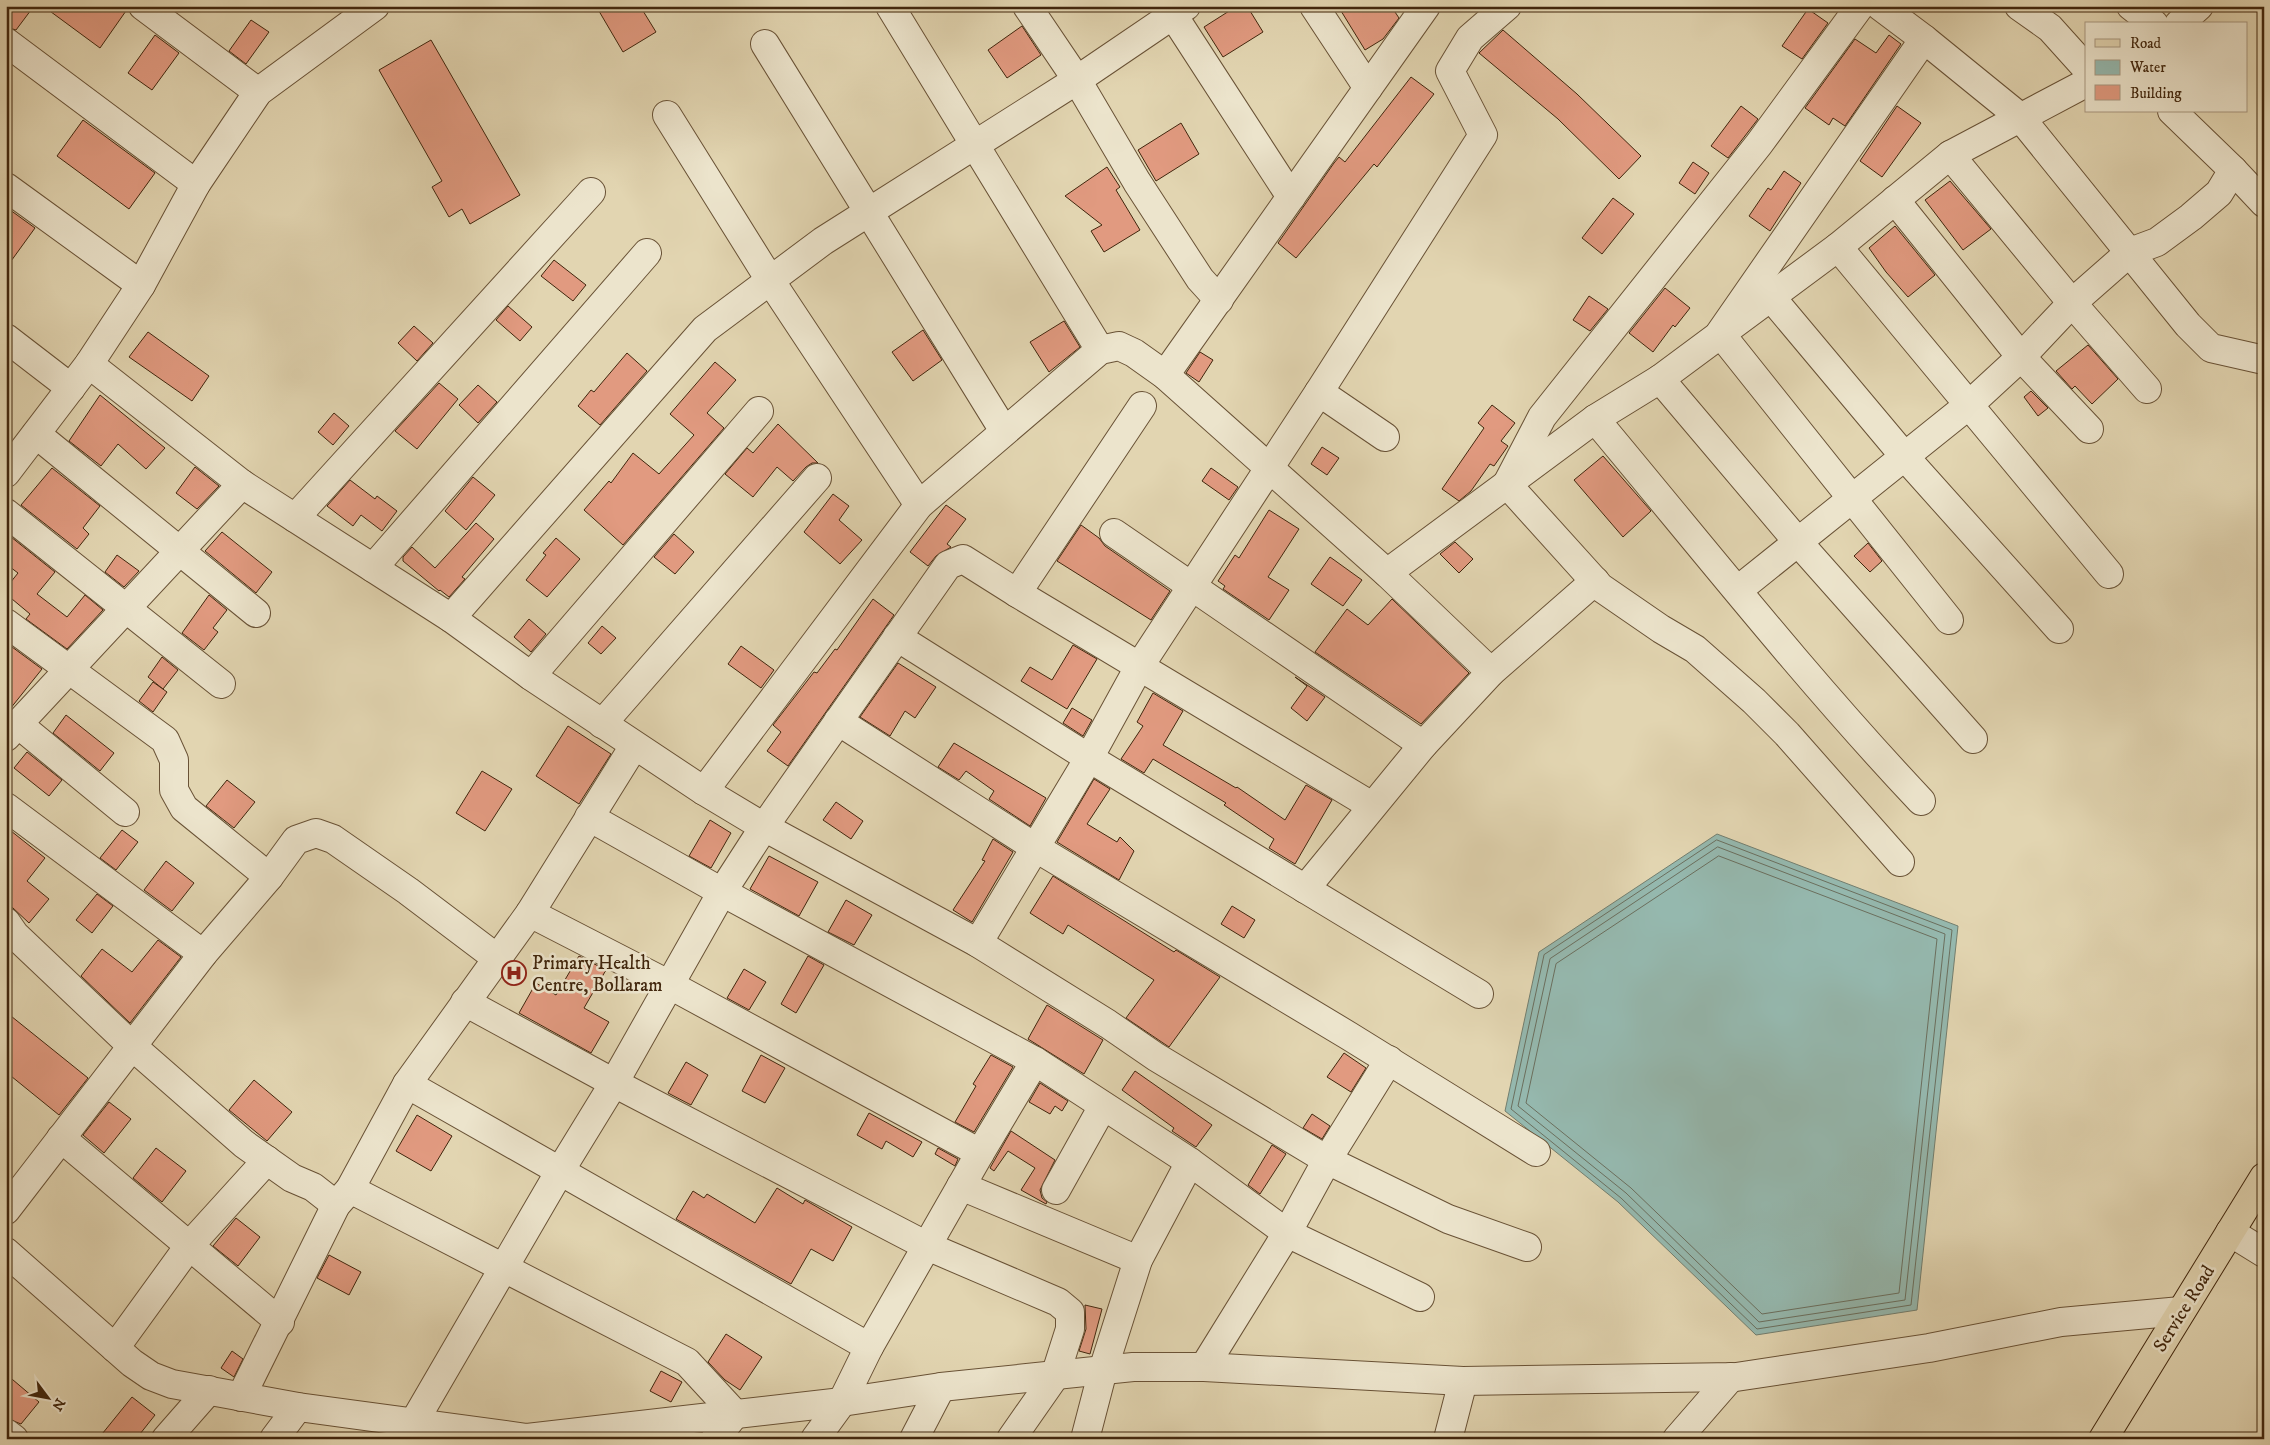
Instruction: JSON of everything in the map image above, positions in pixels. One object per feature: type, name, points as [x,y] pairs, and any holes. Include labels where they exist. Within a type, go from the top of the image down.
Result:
[{"type":"main road","name":"Service Road","points":[[2103,1439],[2264,1177]]},
{"type":"street","points":[[143,6],[258,92]]},
{"type":"street","points":[[890,6],[1100,350]]},
{"type":"street","points":[[1027,6],[1077,80],[1137,182],[1200,279],[1219,300]]},
{"type":"street","points":[[1314,6],[1368,88]]},
{"type":"street","points":[[1165,375],[1426,6]]},
{"type":"street","points":[[978,943],[1089,758],[1139,667],[1269,470],[1482,135],[1450,71],[1470,38],[1507,6]]},
{"type":"street","points":[[1507,484],[1542,417],[1759,144],[1860,6]]},
{"type":"street","points":[[1880,6],[2020,117],[2188,325],[2211,348],[2264,360]]},
{"type":"street","points":[[2019,6],[2050,28],[2085,67]]},
{"type":"street","points":[[2131,6],[2151,22]]},
{"type":"street","points":[[2181,22],[2199,6]]},
{"type":"street","points":[[6,473],[89,364],[140,285],[196,184],[258,92],[356,11]]},
{"type":"street","points":[[451,618],[705,329],[823,240],[1077,80],[1179,11],[1291,197]]},
{"type":"street","points":[[1720,333],[1924,39]]},
{"type":"street","points":[[6,42],[196,184]]},
{"type":"street","points":[[765,44],[1004,432]]},
{"type":"street","points":[[1387,573],[1595,419],[1660,379],[1838,247],[1950,155],[2085,84]]},
{"type":"street","points":[[2173,112],[2233,170],[2264,204]]},
{"type":"street","points":[[667,115],[770,280],[919,505]]},
{"type":"street","points":[[1950,155],[2072,304],[2147,389]]},
{"type":"street","points":[[1738,590],[1970,404],[2072,304],[2130,252],[2157,242],[2191,217],[2219,193],[2233,170]]},
{"type":"street","points":[[6,187],[140,285]]},
{"type":"street","points":[[295,518],[591,192]]},
{"type":"street","points":[[1895,200],[2020,357],[2089,429]]},
{"type":"street","points":[[1838,247],[2109,574]]},
{"type":"street","points":[[373,568],[646,252]]},
{"type":"street","points":[[1770,296],[1905,457],[2059,629]]},
{"type":"street","points":[[1720,333],[1949,620]]},
{"type":"street","points":[[6,338],[71,388]]},
{"type":"street","points":[[704,791],[919,505],[1100,350],[1119,346],[1134,352],[1165,375],[1269,470],[1387,573],[1491,672]]},
{"type":"street","points":[[89,364],[242,484],[451,618],[531,676],[704,791],[764,827],[978,943],[1108,1024],[1156,1057],[1327,1160],[1448,1220],[1527,1247]]},
{"type":"street","points":[[1660,379],[1798,542],[1973,739]]},
{"type":"street","points":[[1319,392],[1385,438]]},
{"type":"street","points":[[1017,593],[1142,406]]},
{"type":"street","points":[[531,676],[759,411]]},
{"type":"street","points":[[1595,419],[1871,747],[1921,800]]},
{"type":"street","points":[[36,434],[256,613]]},
{"type":"street","points":[[602,724],[817,478]]},
{"type":"street","points":[[125,812],[10,731],[242,484]]},
{"type":"street","points":[[1507,484],[1595,581],[1623,604],[1696,649],[1754,701],[1787,734],[1900,862]]},
{"type":"street","points":[[6,513],[222,684]]},
{"type":"street","points":[[1114,533],[1423,745]]},
{"type":"street","points":[[395,1427],[505,1268],[560,1171],[614,1084],[722,892],[764,827],[948,565],[956,560],[963,559],[1372,806]]},
{"type":"street","points":[[1305,889],[1423,745],[1491,672],[1595,581]]},
{"type":"street","points":[[6,623],[165,740],[174,760],[174,790],[184,808],[269,876]]},
{"type":"street","points":[[897,637],[1089,758],[1479,994]]},
{"type":"street","points":[[838,721],[1036,848],[1389,1060],[1536,1152]]},
{"type":"street","points":[[241,1397],[343,1197],[407,1084],[530,913],[634,746]]},
{"type":"street","points":[[6,807],[204,954]]},
{"type":"street","points":[[590,817],[722,892],[1035,1061],[1190,1162],[1287,1233],[1420,1297]]},
{"type":"street","points":[[6,1210],[204,954],[269,876],[296,840],[316,833],[334,839],[408,891],[498,959]]},
{"type":"street","points":[[530,913],[670,985],[980,1153]]},
{"type":"street","points":[[6,922],[15,935],[132,1046],[244,1144],[292,1178],[343,1197],[505,1268],[687,1362],[735,1414]]},
{"type":"street","points":[[465,1002],[614,1084],[927,1246],[1058,1302],[1070,1312],[1070,1329],[1055,1376],[1011,1439]]},
{"type":"street","points":[[1204,1367],[1287,1233],[1327,1160],[1389,1060]]},
{"type":"street","points":[[815,1439],[842,1402],[869,1347],[1035,1061]]},
{"type":"street","points":[[407,1084],[869,1347]]},
{"type":"street","points":[[1056,1190],[1103,1106]]},
{"type":"street","points":[[61,1138],[280,1322]]},
{"type":"street","points":[[115,1348],[189,1246],[267,1160]]},
{"type":"street","points":[[1085,1439],[1103,1370],[1138,1260],[1190,1162]]},
{"type":"street","points":[[961,1186],[1138,1260]]},
{"type":"street","points":[[2230,1232],[2264,1253]]},
{"type":"street","points":[[6,1252],[115,1348],[151,1376],[172,1384],[395,1427],[527,1438],[842,1402],[941,1386],[1133,1367],[1204,1367],[1463,1382],[1731,1377],[1929,1348],[2061,1322],[2182,1312]]},
{"type":"street","points":[[1677,1439],[1731,1377]]},
{"type":"street","points":[[1448,1439],[1463,1382]]},
{"type":"street","points":[[914,1439],[941,1386]]},
{"type":"street","points":[[166,1439],[209,1390]]},
{"type":"street","points":[[274,1439],[298,1407]]},
{"type":"street","points":[[716,1439],[735,1414]]},
{"type":"street","points":[[6,1432],[14,1439]]},
{"type":"water","points":[[1717,834],[1958,926],[1917,1310],[1756,1335],[1618,1202],[1505,1111],[1539,952]]},
{"type":"building","points":[[6,6],[34,6],[16,30],[6,27]]},
{"type":"building","points":[[43,6],[128,6],[128,8],[100,48]]},
{"type":"building","points":[[596,6],[640,6],[656,32],[623,52]]},
{"type":"building","points":[[1237,6],[1247,6],[1263,32],[1223,57],[1204,27]]},
{"type":"building","points":[[1338,6],[1391,6],[1399,18],[1383,39],[1365,50]]},
{"type":"building","points":[[1808,9],[1828,23],[1802,59],[1782,46]]},
{"type":"building","points":[[251,20],[269,32],[246,64],[229,51]]},
{"type":"building","points":[[1022,26],[1041,55],[1007,78],[988,50]]},
{"type":"building","points":[[1503,30],[1577,94],[1641,156],[1619,179],[1558,119],[1479,53]]},
{"type":"building","points":[[155,35],[179,53],[152,90],[128,73]]},
{"type":"building","points":[[1889,35],[1901,44],[1845,126],[1833,118],[1829,125],[1805,108],[1855,39],[1876,53]]},
{"type":"building","points":[[431,40],[520,195],[470,224],[462,209],[449,217],[432,187],[442,181],[379,70]]},
{"type":"building","points":[[1411,77],[1434,94],[1377,167],[1374,164],[1296,258],[1278,243],[1334,163],[1339,157],[1345,162]]},
{"type":"building","points":[[1741,106],[1758,119],[1728,158],[1711,146]]},
{"type":"building","points":[[1897,106],[1921,123],[1882,177],[1860,161]]},
{"type":"building","points":[[83,120],[155,173],[129,209],[57,156]]},
{"type":"building","points":[[1181,123],[1199,154],[1156,181],[1138,150]]},
{"type":"building","points":[[1693,162],[1709,173],[1695,194],[1679,183]]},
{"type":"building","points":[[1107,167],[1120,187],[1116,190],[1140,230],[1104,252],[1091,231],[1102,225],[1065,196]]},
{"type":"building","points":[[1784,171],[1801,183],[1770,231],[1749,216],[1768,188],[1771,190]]},
{"type":"building","points":[[1950,181],[1991,229],[1963,250],[1925,200]]},
{"type":"building","points":[[1613,198],[1634,214],[1602,254],[1582,238]]},
{"type":"building","points":[[6,207],[35,228],[6,268]]},
{"type":"building","points":[[1895,226],[1935,275],[1908,297],[1886,272],[1869,248]]},
{"type":"building","points":[[554,260],[586,285],[573,301],[541,276]]},
{"type":"building","points":[[1665,288],[1690,308],[1675,327],[1673,325],[1653,352],[1629,333]]},
{"type":"building","points":[[1589,296],[1608,309],[1590,331],[1573,320]]},
{"type":"building","points":[[508,306],[532,327],[520,341],[496,320]]},
{"type":"building","points":[[1064,321],[1080,347],[1049,372],[1030,342]]},
{"type":"building","points":[[414,326],[433,343],[417,361],[398,343]]},
{"type":"building","points":[[923,330],[942,360],[913,381],[892,352]]},
{"type":"building","points":[[148,332],[209,376],[192,401],[129,357]]},
{"type":"building","points":[[2088,345],[2118,379],[2092,404],[2075,386],[2072,389],[2056,371]]},
{"type":"building","points":[[1200,352],[1213,360],[1199,382],[1186,373]]},
{"type":"building","points":[[627,353],[647,371],[600,425],[578,406],[591,390],[594,392]]},
{"type":"building","points":[[715,362],[736,380],[707,413],[724,428],[623,545],[584,510],[609,481],[611,483],[633,453],[659,474],[694,435],[670,414]]},
{"type":"building","points":[[439,383],[458,399],[417,449],[395,431]]},
{"type":"building","points":[[478,385],[497,402],[478,423],[459,405]]},
{"type":"building","points":[[2031,391],[2048,408],[2038,416],[2024,397]]},
{"type":"building","points":[[100,395],[165,448],[146,469],[118,444],[101,466],[69,441]]},
{"type":"building","points":[[1492,405],[1515,423],[1501,441],[1508,446],[1494,466],[1490,464],[1471,491],[1459,501],[1442,489],[1484,428],[1478,423]]},
{"type":"building","points":[[334,413],[349,426],[333,445],[318,432]]},
{"type":"building","points":[[778,424],[818,463],[812,463],[806,467],[793,481],[777,467],[753,497],[725,474],[747,448],[753,453]]},
{"type":"building","points":[[1322,447],[1339,458],[1327,475],[1311,464]]},
{"type":"building","points":[[1603,456],[1651,511],[1623,537],[1574,480]]},
{"type":"building","points":[[195,467],[219,486],[197,509],[176,493]]},
{"type":"building","points":[[52,468],[100,506],[83,528],[89,534],[77,549],[21,505]]},
{"type":"building","points":[[1211,468],[1238,487],[1229,500],[1202,481]]},
{"type":"building","points":[[473,477],[495,495],[466,530],[445,511]]},
{"type":"building","points":[[350,480],[375,499],[377,496],[397,511],[382,531],[361,515],[353,526],[327,506]]},
{"type":"building","points":[[833,494],[849,506],[839,520],[862,540],[840,564],[804,532]]},
{"type":"building","points":[[946,505],[966,519],[947,544],[951,547],[936,556],[928,566],[910,552]]},
{"type":"building","points":[[1269,510],[1299,529],[1268,577],[1289,590],[1269,620],[1223,589],[1225,586],[1218,581],[1235,555],[1239,558]]},
{"type":"building","points":[[476,523],[494,539],[462,577],[465,579],[449,597],[403,561],[403,557],[412,547],[435,568]]},
{"type":"building","points":[[1081,525],[1099,538],[1105,546],[1170,591],[1151,620],[1057,561]]},
{"type":"building","points":[[222,532],[272,572],[256,593],[205,551]]},
{"type":"building","points":[[6,533],[55,572],[37,594],[67,617],[85,595],[103,610],[67,649],[26,619],[30,614],[6,594],[6,588],[18,573],[6,564]]},
{"type":"building","points":[[674,534],[694,552],[675,574],[654,557]]},
{"type":"building","points":[[556,538],[580,559],[547,597],[526,580],[546,555],[543,553]]},
{"type":"building","points":[[1455,542],[1473,559],[1459,573],[1440,554]]},
{"type":"building","points":[[1868,543],[1882,561],[1870,572],[1854,556]]},
{"type":"building","points":[[117,555],[139,571],[124,587],[105,572]]},
{"type":"building","points":[[1330,557],[1362,580],[1343,606],[1311,584]]},
{"type":"building","points":[[209,595],[227,610],[213,628],[218,632],[204,650],[182,633]]},
{"type":"building","points":[[873,599],[894,615],[788,766],[767,751],[781,732],[773,725],[814,672],[817,673],[835,649],[837,650]]},
{"type":"building","points":[[1392,599],[1469,673],[1421,724],[1315,652],[1347,609],[1368,625]]},
{"type":"building","points":[[529,619],[546,634],[531,652],[514,637]]},
{"type":"building","points":[[602,626],[616,638],[601,654],[588,643]]},
{"type":"building","points":[[8,644],[42,669],[6,714],[6,646]]},
{"type":"building","points":[[1073,645],[1097,659],[1067,709],[1021,681],[1030,667],[1052,680]]},
{"type":"building","points":[[741,646],[774,670],[761,688],[728,664]]},
{"type":"building","points":[[162,657],[178,670],[163,689],[148,677]]},
{"type":"building","points":[[898,663],[936,687],[915,718],[905,711],[890,736],[860,717]]},
{"type":"building","points":[[1295,677],[1325,697],[1307,721],[1291,708],[1307,686]]},
{"type":"building","points":[[153,682],[167,692],[153,712],[139,701]]},
{"type":"building","points":[[1153,693],[1183,711],[1163,745],[1237,787],[1285,820],[1306,785],[1332,800],[1295,864],[1269,848],[1274,839],[1224,805],[1226,803],[1153,759],[1144,773],[1121,759],[1143,726],[1137,722]]},
{"type":"building","points":[[1072,708],[1092,720],[1083,736],[1063,723]]},
{"type":"building","points":[[66,715],[114,753],[100,771],[53,733]]},
{"type":"building","points":[[568,726],[611,754],[579,804],[536,776]]},
{"type":"building","points":[[954,743],[1046,798],[1030,826],[989,799],[994,791],[966,771],[959,780],[938,767]]},
{"type":"building","points":[[27,752],[62,780],[49,796],[14,768]]},
{"type":"building","points":[[482,771],[512,789],[485,831],[456,813]]},
{"type":"building","points":[[1094,779],[1110,789],[1087,824],[1117,842],[1120,837],[1134,851],[1119,880],[1057,842]]},
{"type":"building","points":[[227,780],[255,802],[234,828],[206,806]]},
{"type":"building","points":[[836,802],[863,821],[851,839],[823,820]]},
{"type":"building","points":[[710,820],[731,833],[711,868],[689,856]]},
{"type":"building","points":[[6,827],[45,858],[27,881],[49,899],[29,923],[13,908],[6,905]]},
{"type":"building","points":[[122,830],[138,842],[116,870],[100,858]]},
{"type":"building","points":[[993,839],[1013,852],[972,922],[953,910],[985,861],[982,860]]},
{"type":"building","points":[[769,856],[818,882],[799,916],[750,889]]},
{"type":"building","points":[[166,861],[194,883],[172,911],[144,890]]},
{"type":"building","points":[[1053,876],[1174,952],[1176,950],[1220,977],[1169,1047],[1126,1018],[1154,980],[1068,925],[1063,934],[1030,913]]},
{"type":"building","points":[[97,894],[113,906],[92,933],[76,920]]},
{"type":"building","points":[[846,900],[872,915],[854,945],[828,932]]},
{"type":"building","points":[[1232,906],[1255,920],[1244,938],[1221,924]]},
{"type":"building","points":[[158,940],[181,957],[130,1023],[81,976],[102,949],[132,972]]},
{"type":"building","points":[[579,956],[606,970],[584,1008],[609,1022],[591,1053],[519,1013],[536,983],[556,995]]},
{"type":"building","points":[[808,956],[824,965],[796,1013],[781,1004]]},
{"type":"building","points":[[744,969],[766,982],[749,1010],[727,998]]},
{"type":"building","points":[[1047,1005],[1103,1040],[1084,1074],[1028,1039]]},
{"type":"building","points":[[6,1012],[88,1078],[59,1115],[6,1072]]},
{"type":"building","points":[[1344,1053],[1366,1068],[1351,1092],[1327,1077]]},
{"type":"building","points":[[761,1055],[785,1068],[765,1103],[742,1091]]},
{"type":"building","points":[[991,1055],[1013,1067],[974,1132],[955,1122],[976,1086],[973,1084]]},
{"type":"building","points":[[686,1062],[708,1075],[691,1105],[668,1093]]},
{"type":"building","points":[[1135,1071],[1212,1125],[1196,1147],[1172,1131],[1174,1128],[1122,1090]]},
{"type":"building","points":[[254,1080],[292,1112],[267,1141],[229,1110]]},
{"type":"building","points":[[1040,1083],[1068,1101],[1062,1111],[1055,1106],[1050,1114],[1029,1102]]},
{"type":"building","points":[[109,1102],[131,1119],[104,1153],[83,1135]]},
{"type":"building","points":[[869,1113],[922,1142],[913,1157],[886,1141],[882,1149],[857,1135]]},
{"type":"building","points":[[1312,1114],[1330,1126],[1322,1139],[1303,1128]]},
{"type":"building","points":[[417,1115],[452,1136],[431,1171],[396,1151]]},
{"type":"building","points":[[1011,1131],[1055,1160],[1040,1190],[1042,1198],[1047,1202],[1046,1204],[1021,1190],[1035,1168],[1008,1151],[994,1171],[990,1168]]},
{"type":"building","points":[[1272,1145],[1286,1154],[1260,1194],[1248,1185]]},
{"type":"building","points":[[156,1148],[186,1171],[162,1202],[133,1178]]},
{"type":"building","points":[[938,1148],[958,1159],[955,1166],[935,1154]]},
{"type":"building","points":[[777,1188],[803,1204],[805,1200],[852,1227],[833,1261],[811,1249],[791,1284],[676,1219],[693,1191],[704,1198],[707,1194],[755,1223]]},
{"type":"building","points":[[236,1218],[260,1237],[238,1266],[213,1246]]},
{"type":"building","points":[[329,1255],[361,1272],[349,1295],[317,1278]]},
{"type":"building","points":[[1085,1305],[1102,1309],[1090,1354],[1079,1351],[1086,1329]]},
{"type":"building","points":[[726,1334],[762,1357],[740,1390],[725,1380],[708,1362]]},
{"type":"building","points":[[232,1351],[243,1359],[234,1377],[221,1368]]},
{"type":"building","points":[[661,1371],[682,1382],[671,1402],[650,1391]]},
{"type":"building","points":[[6,1374],[39,1402],[21,1424],[6,1418]]},
{"type":"building","points":[[132,1397],[155,1415],[136,1439],[98,1439]]},
{"type":"place","name":"Primary Health Centre, Bollaram","points":[[514,973]]}]
